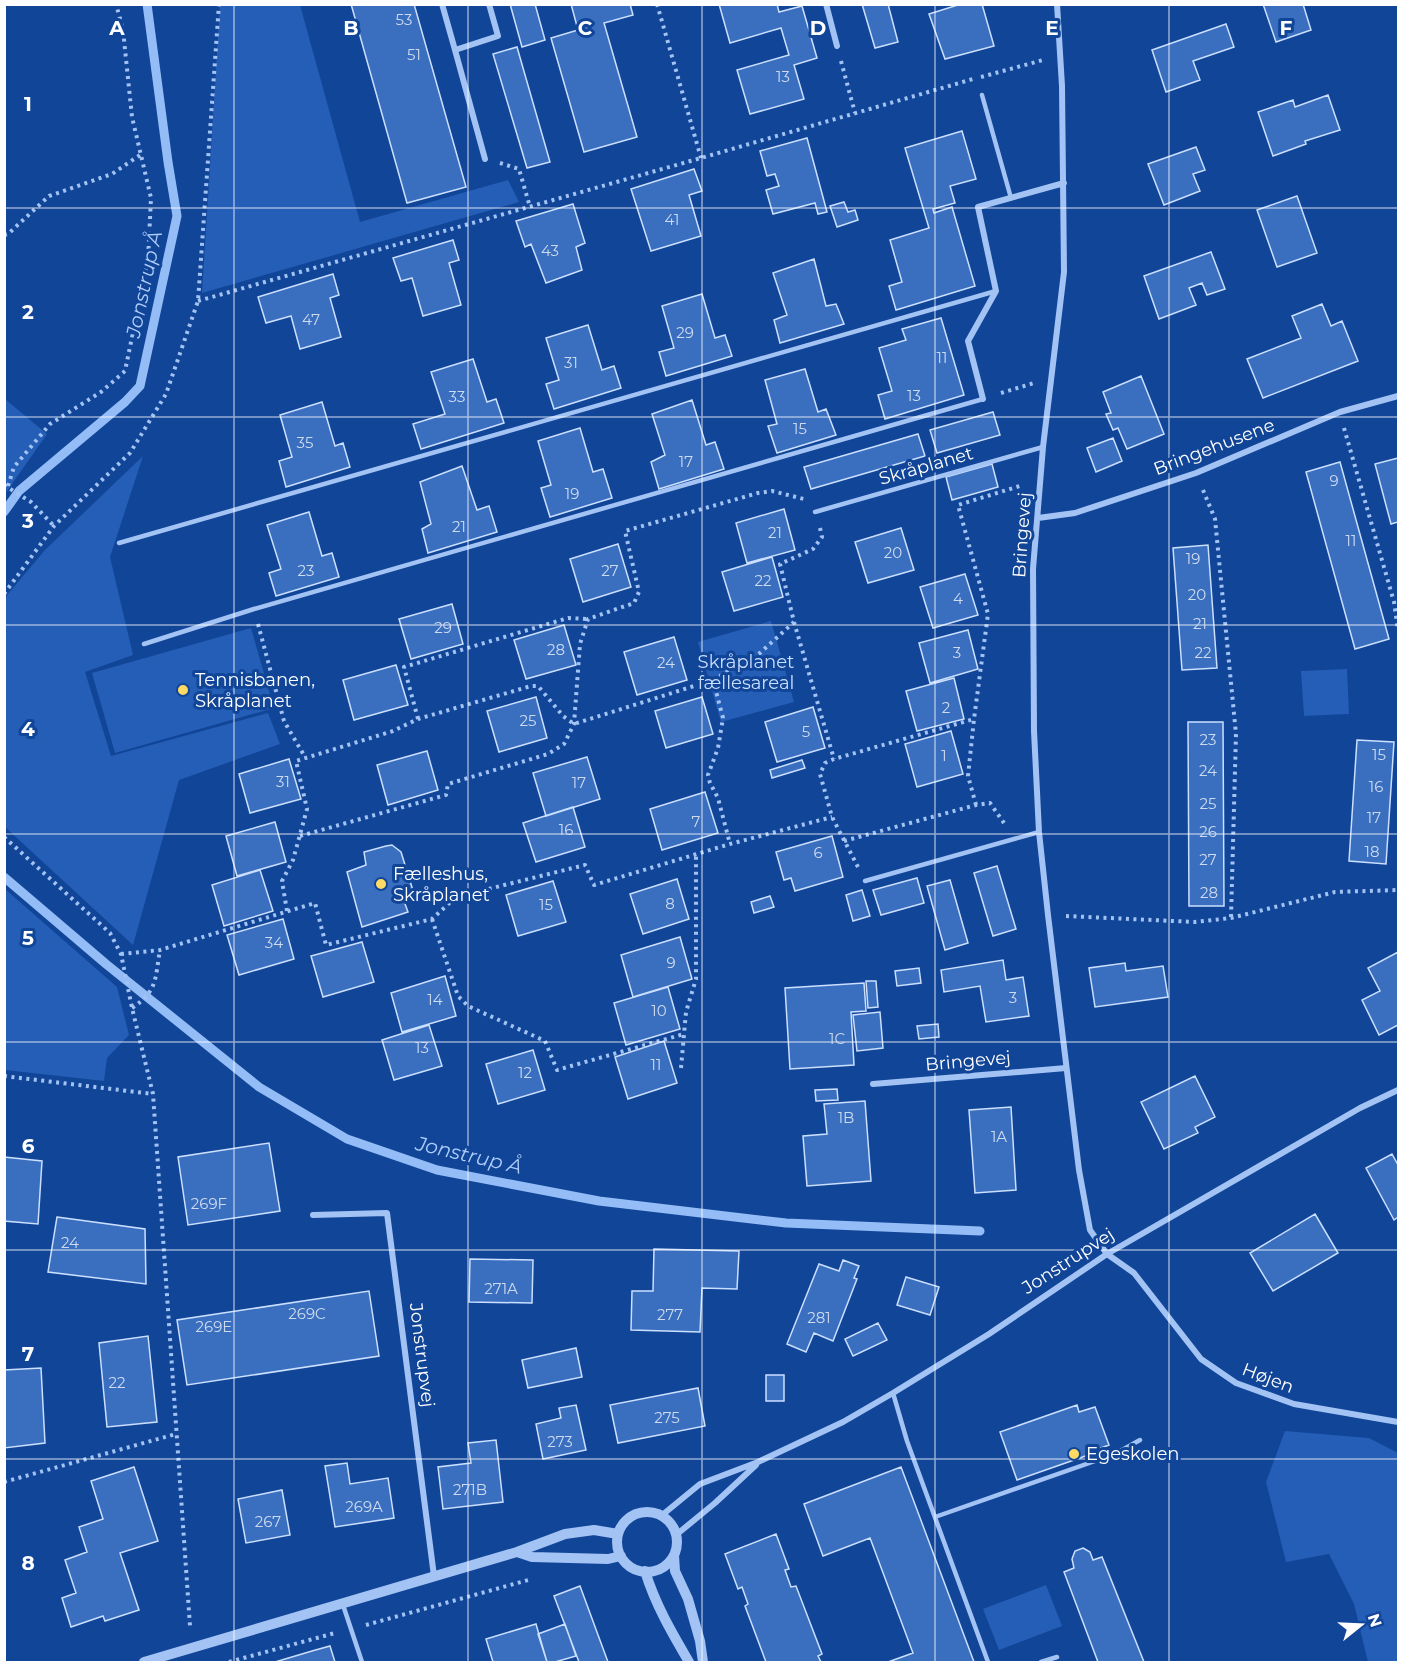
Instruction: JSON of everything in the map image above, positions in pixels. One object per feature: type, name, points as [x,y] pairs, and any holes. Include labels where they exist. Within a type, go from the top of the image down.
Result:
[{"type":"street","points":[[442,4],[485,159]]},
{"type":"street","points":[[455,50],[498,36],[489,4]]},
{"type":"street","points":[[826,4],[837,46]]},
{"type":"street","name":"Bringevej","points":[[1057,4],[1061,57],[1064,272],[1033,570],[1034,731],[1039,832],[1047,915],[1079,1170],[1090,1230],[1107,1254]]},
{"type":"street","points":[[983,399],[968,341],[996,291],[978,207],[1064,183]]},
{"type":"street","name":"Bringehusene","points":[[1038,518],[1075,513],[1196,472],[1340,412],[1398,396]]},
{"type":"street","name":"Bringevej","points":[[873,1084],[1066,1068]]},
{"type":"street","name":"Jonstrupvej","points":[[661,1516],[700,1484],[758,1462],[843,1422],[989,1334],[1107,1254],[1360,1108],[1398,1090]]},
{"type":"street","name":"Jonstrupvej","points":[[313,1215],[387,1213],[434,1576]]},
{"type":"street","name":"Højen","points":[[1107,1254],[1134,1273],[1201,1359],[1236,1383],[1294,1404],[1398,1422]]},
{"type":"street","name":"Jonstrupvej","points":[[676,1535],[758,1462]]},
{"type":"street","points":[[674,1555],[662,1568],[645,1571],[633,1568],[621,1556],[617,1541],[618,1534],[628,1518],[636,1514],[649,1512],[661,1516],[671,1524],[677,1544],[674,1555],[675,1571],[688,1599],[700,1641],[703,1662]]},
{"type":"street","points":[[144,1662],[517,1552],[566,1534],[594,1530],[618,1534]]},
{"type":"street","points":[[517,1552],[532,1557],[608,1559],[621,1556]]},
{"type":"street","points":[[645,1571],[658,1605],[689,1662]]},
{"type":"lane","points":[[982,95],[1011,198]]},
{"type":"lane","points":[[119,543],[996,291]]},
{"type":"lane","points":[[144,644],[254,609],[983,399]]},
{"type":"lane","name":"Skråplanet","points":[[815,512],[1044,447]]},
{"type":"lane","points":[[865,881],[1039,832]]},
{"type":"lane","points":[[893,1393],[907,1441],[988,1662]]},
{"type":"lane","points":[[935,1517],[1115,1455],[1140,1440]]},
{"type":"lane","points":[[342,1604],[362,1662]]},
{"type":"lane","points":[[1041,1662],[1057,1657]]},
{"type":"path","points":[[54,526],[30,502],[7,486],[14,467],[50,424],[101,392],[126,371],[148,260],[151,198],[132,117],[123,30],[116,4]]},
{"type":"path","points":[[4,594],[54,526],[130,453],[166,394],[198,301],[219,4]]},
{"type":"path","points":[[657,4],[701,158]]},
{"type":"path","points":[[837,46],[855,113]]},
{"type":"path","points":[[198,301],[1028,63],[1061,57]]},
{"type":"path","points":[[4,235],[8,234],[49,196],[112,174],[140,155]]},
{"type":"path","points":[[485,159],[519,169],[530,207]]},
{"type":"path","points":[[983,399],[1053,377]]},
{"type":"path","points":[[1340,412],[1394,602],[1398,630]]},
{"type":"path","points":[[1196,472],[1215,519],[1236,734],[1231,918]]},
{"type":"path","points":[[976,805],[968,776],[988,614],[958,505],[1041,480]]},
{"type":"path","points":[[418,719],[404,667],[568,618],[588,619],[634,603],[639,592],[626,531],[772,491],[809,500],[822,537],[813,549],[780,564],[794,622],[834,759]]},
{"type":"path","points":[[254,609],[284,721],[305,757]]},
{"type":"path","points":[[300,836],[446,795],[448,784],[548,754],[564,744],[574,724],[579,644],[588,619]]},
{"type":"path","points":[[574,724],[713,680],[760,653],[794,622]]},
{"type":"path","points":[[713,680],[723,718],[718,748],[708,775],[718,798],[730,844]]},
{"type":"path","points":[[287,911],[282,881],[293,860],[307,809],[296,761],[393,731],[418,719],[531,686],[538,686],[562,716],[574,724]]},
{"type":"path","points":[[865,881],[832,817],[820,774],[825,763],[974,719]]},
{"type":"path","points":[[844,841],[990,803],[1004,821],[1009,840]]},
{"type":"path","points":[[121,954],[160,950],[315,903],[326,945],[432,919],[456,897],[585,865],[594,885],[730,844],[832,817]]},
{"type":"path","points":[[4,837],[110,933],[121,954],[153,1095],[191,1648]]},
{"type":"path","points":[[681,1068],[686,1012],[696,979],[696,855]]},
{"type":"path","points":[[1047,915],[1195,922],[1231,918],[1335,892],[1398,890]]},
{"type":"path","points":[[432,919],[458,996],[468,1006],[545,1041],[557,1070],[684,1034]]},
{"type":"path","points":[[132,1008],[143,1001],[153,988],[160,950]]},
{"type":"path","points":[[4,1076],[153,1095]]},
{"type":"path","points":[[4,1482],[176,1434]]},
{"type":"path","points":[[229,1662],[529,1580],[540,1579]]},
{"type":"green space","points":[[220,5],[300,5],[360,222],[508,180],[519,202],[202,293]]},
{"type":"green space","points":[[5,399],[47,434],[5,494]]},
{"type":"green space","points":[[143,456],[110,557],[133,655],[85,672],[111,756],[268,713],[280,744],[179,780],[133,945],[5,827],[4,601],[45,550]]},
{"type":"green space","name":"Skråplanet fællesareal","points":[[771,621],[794,702],[721,722],[698,642]]},
{"type":"green space","name":"Tennisbanen, Skråplanet","points":[[251,628],[274,708],[115,753],[92,673]]},
{"type":"green space","points":[[1347,669],[1349,714],[1304,716],[1301,671]]},
{"type":"green space","points":[[5,889],[117,987],[129,1035],[107,1058],[104,1081],[5,1070]]},
{"type":"green space","points":[[1285,1431],[1369,1438],[1398,1453],[1398,1662],[1368,1662],[1354,1604],[1329,1554],[1286,1562],[1266,1482]]},
{"type":"green space","points":[[1046,1585],[1062,1626],[999,1650],[983,1609]]},
{"type":"building","points":[[351,4],[414,4],[466,187],[407,203]]},
{"type":"building","points":[[510,4],[535,4],[545,40],[522,47]]},
{"type":"building","points":[[571,4],[630,4],[633,15],[604,23],[637,137],[584,152],[551,38],[578,30]]},
{"type":"building","points":[[719,4],[777,4],[779,12],[802,6],[817,58],[794,65],[804,99],[750,114],[737,70],[789,55],[781,28],[730,43]]},
{"type":"building","points":[[862,4],[888,4],[898,42],[875,48]]},
{"type":"building","points":[[961,4],[982,4],[994,46],[945,59],[929,14]]},
{"type":"building","points":[[1263,4],[1303,4],[1311,30],[1276,42]]},
{"type":"building","points":[[1226,24],[1234,47],[1193,61],[1200,80],[1166,92],[1152,50]]},
{"type":"building","points":[[517,47],[550,162],[527,168],[493,54]]},
{"type":"building","points":[[1328,95],[1340,130],[1305,141],[1306,144],[1273,156],[1258,112],[1293,100],[1295,107]]},
{"type":"building","points":[[962,131],[976,179],[950,186],[955,203],[933,209],[934,213],[952,207],[975,286],[896,310],[889,286],[902,282],[890,240],[929,228],[905,148]]},
{"type":"building","points":[[807,138],[827,212],[818,214],[815,203],[773,214],[766,190],[779,186],[775,174],[767,176],[760,151]]},
{"type":"building","points":[[1196,147],[1205,170],[1193,174],[1200,191],[1164,205],[1148,164]]},
{"type":"building","points":[[694,169],[702,191],[689,195],[701,236],[651,251],[631,189]]},
{"type":"building","points":[[1297,196],[1317,253],[1277,267],[1257,210]]},
{"type":"building","points":[[844,202],[848,212],[855,210],[858,220],[837,227],[830,206]]},
{"type":"building","points":[[573,204],[585,243],[576,247],[582,270],[546,283],[531,244],[525,247],[516,221]]},
{"type":"building","points":[[453,240],[459,260],[449,263],[461,305],[423,316],[412,278],[401,281],[393,258]]},
{"type":"building","points":[[1211,252],[1225,289],[1207,295],[1202,283],[1189,288],[1196,305],[1159,319],[1144,276]]},
{"type":"building","points":[[814,259],[826,306],[836,304],[844,324],[780,343],[774,320],[787,315],[773,273]]},
{"type":"building","points":[[333,274],[339,295],[330,298],[341,337],[300,349],[291,316],[266,323],[258,297]]},
{"type":"building","points":[[702,294],[715,338],[725,335],[732,356],[666,376],[659,352],[674,348],[662,306]]},
{"type":"building","points":[[1322,304],[1331,326],[1342,321],[1358,361],[1263,398],[1247,359],[1301,338],[1292,316]]},
{"type":"building","points":[[941,318],[964,395],[885,419],[878,395],[892,391],[879,348],[906,340],[902,329]]},
{"type":"building","points":[[588,325],[602,370],[614,366],[621,388],[554,409],[546,384],[559,380],[546,338]]},
{"type":"building","points":[[473,359],[487,402],[496,399],[504,423],[421,449],[413,424],[445,414],[431,372]]},
{"type":"building","points":[[805,369],[818,412],[826,409],[836,435],[777,453],[768,426],[777,424],[765,380]]},
{"type":"building","points":[[1141,376],[1164,434],[1127,449],[1118,428],[1113,430],[1106,414],[1111,413],[1103,392]]},
{"type":"building","points":[[692,400],[706,445],[715,442],[724,469],[659,489],[651,462],[665,455],[652,414]]},
{"type":"building","points":[[322,402],[335,446],[343,443],[350,467],[286,487],[279,461],[292,457],[280,415]]},
{"type":"building","points":[[993,412],[1000,435],[937,453],[930,430]]},
{"type":"building","points":[[580,428],[593,472],[603,469],[612,498],[550,517],[541,488],[551,485],[538,441]]},
{"type":"building","points":[[918,434],[925,456],[811,489],[804,467]]},
{"type":"building","points":[[1113,438],[1122,461],[1096,472],[1087,448]]},
{"type":"building","points":[[1398,458],[1398,522],[1391,524],[1375,464]]},
{"type":"building","points":[[1340,462],[1389,639],[1355,649],[1306,472]]},
{"type":"building","points":[[992,464],[998,487],[952,500],[946,477]]},
{"type":"building","points":[[462,466],[477,510],[489,506],[497,532],[428,553],[422,529],[431,524],[420,482]]},
{"type":"building","points":[[784,509],[795,550],[747,563],[736,523]]},
{"type":"building","points":[[309,512],[322,556],[332,553],[339,577],[276,596],[269,573],[281,569],[267,525]]},
{"type":"building","points":[[901,528],[914,570],[868,583],[855,542]]},
{"type":"building","points":[[618,544],[631,587],[583,602],[570,559]]},
{"type":"building","points":[[1208,545],[1217,668],[1182,670],[1173,548]]},
{"type":"building","points":[[772,557],[783,597],[734,611],[722,572]]},
{"type":"building","points":[[965,574],[978,615],[933,628],[920,587]]},
{"type":"building","points":[[452,604],[463,644],[411,659],[399,619]]},
{"type":"building","points":[[564,625],[576,665],[526,679],[514,640]]},
{"type":"building","points":[[968,630],[978,669],[930,683],[919,643]]},
{"type":"building","points":[[674,637],[687,680],[637,695],[624,652]]},
{"type":"building","points":[[396,665],[408,705],[354,720],[343,680]]},
{"type":"building","points":[[954,678],[964,719],[917,731],[906,691]]},
{"type":"building","points":[[536,697],[547,738],[499,752],[487,711]]},
{"type":"building","points":[[702,697],[713,734],[666,748],[655,711]]},
{"type":"building","points":[[813,707],[825,748],[777,762],[765,722]]},
{"type":"building","points":[[1188,722],[1223,722],[1224,906],[1189,906]]},
{"type":"building","points":[[951,731],[963,774],[917,787],[905,744]]},
{"type":"building","points":[[1357,740],[1394,742],[1386,864],[1349,861]]},
{"type":"building","points":[[427,751],[438,790],[388,805],[377,765]]},
{"type":"building","points":[[587,757],[600,799],[546,816],[533,773]]},
{"type":"building","points":[[289,759],[301,799],[250,813],[239,774]]},
{"type":"building","points":[[802,760],[805,768],[772,778],[770,770]]},
{"type":"building","points":[[705,792],[718,833],[662,850],[650,809]]},
{"type":"building","points":[[573,807],[585,847],[536,862],[523,823]]},
{"type":"building","points":[[275,822],[286,862],[237,876],[226,836]]},
{"type":"building","points":[[832,836],[843,877],[795,891],[791,878],[784,880],[776,852]]},
{"type":"building","name":"Fælleshus, Skråplanet","points":[[392,845],[401,852],[415,897],[404,901],[408,912],[362,927],[347,872],[366,865],[364,852]]},
{"type":"building","points":[[997,866],[1016,929],[993,936],[974,873]]},
{"type":"building","points":[[260,870],[273,911],[224,926],[212,885]]},
{"type":"building","points":[[917,878],[924,903],[881,915],[873,890]]},
{"type":"building","points":[[677,879],[689,919],[643,934],[630,894]]},
{"type":"building","points":[[950,880],[968,943],[945,950],[927,886]]},
{"type":"building","points":[[553,881],[566,922],[518,936],[506,895]]},
{"type":"building","points":[[862,890],[870,916],[853,921],[846,895]]},
{"type":"building","points":[[770,896],[774,907],[754,913],[751,902]]},
{"type":"building","points":[[283,919],[294,959],[239,975],[227,935]]},
{"type":"building","points":[[680,937],[692,979],[633,997],[621,955]]},
{"type":"building","points":[[362,942],[374,982],[323,997],[311,956]]},
{"type":"building","points":[[1398,952],[1398,1025],[1379,1035],[1362,1000],[1380,991],[1368,968]]},
{"type":"building","points":[[1003,960],[1006,980],[1023,977],[1029,1016],[986,1022],[980,986],[944,992],[941,970]]},
{"type":"building","points":[[1125,963],[1126,971],[1163,966],[1168,997],[1095,1007],[1089,968]]},
{"type":"building","points":[[919,968],[921,983],[897,986],[895,971]]},
{"type":"building","points":[[445,976],[456,1016],[402,1032],[391,993]]},
{"type":"building","points":[[866,981],[876,981],[878,1007],[868,1008]]},
{"type":"building","points":[[864,983],[866,1011],[851,1012],[854,1065],[790,1069],[785,988]]},
{"type":"building","points":[[668,987],[680,1029],[626,1045],[614,1003]]},
{"type":"building","points":[[880,1012],[883,1048],[857,1051],[853,1015]]},
{"type":"building","points":[[938,1024],[939,1037],[919,1039],[917,1026]]},
{"type":"building","points":[[429,1025],[442,1066],[394,1080],[382,1040]]},
{"type":"building","points":[[664,1041],[677,1083],[628,1099],[615,1057]]},
{"type":"building","points":[[533,1050],[545,1090],[498,1104],[486,1064]]},
{"type":"building","points":[[1195,1076],[1215,1117],[1195,1127],[1198,1133],[1164,1149],[1141,1102]]},
{"type":"building","points":[[837,1089],[838,1100],[816,1101],[815,1090]]},
{"type":"building","points":[[865,1101],[871,1181],[807,1186],[803,1136],[827,1134],[824,1104]]},
{"type":"building","points":[[1011,1107],[1016,1190],[975,1193],[969,1110]]},
{"type":"building","points":[[269,1143],[280,1211],[188,1225],[178,1157]]},
{"type":"building","points":[[1392,1154],[1398,1165],[1398,1217],[1394,1220],[1366,1168]]},
{"type":"building","points":[[4,1157],[42,1161],[38,1224],[4,1221]]},
{"type":"building","points":[[1315,1214],[1338,1253],[1273,1291],[1250,1253]]},
{"type":"building","points":[[57,1217],[145,1229],[146,1284],[48,1272]]},
{"type":"building","points":[[654,1249],[739,1251],[737,1289],[702,1288],[700,1332],[631,1330],[632,1291],[653,1291]]},
{"type":"building","points":[[470,1259],[533,1260],[532,1303],[469,1302]]},
{"type":"building","points":[[843,1260],[859,1266],[854,1278],[857,1279],[833,1341],[814,1333],[806,1352],[787,1344],[819,1264],[839,1271]]},
{"type":"building","points":[[906,1277],[939,1287],[930,1315],[897,1305]]},
{"type":"building","points":[[369,1291],[379,1356],[187,1385],[177,1320]]},
{"type":"building","points":[[878,1323],[887,1340],[853,1356],[845,1339]]},
{"type":"building","points":[[148,1336],[157,1422],[107,1427],[99,1343]]},
{"type":"building","points":[[576,1348],[582,1377],[528,1388],[522,1360]]},
{"type":"building","points":[[41,1368],[45,1443],[4,1448],[4,1370]]},
{"type":"building","points":[[766,1375],[784,1375],[784,1401],[766,1401]]},
{"type":"building","points":[[698,1388],[705,1426],[618,1443],[610,1405]]},
{"type":"building","points":[[576,1405],[586,1450],[543,1459],[536,1424],[561,1418],[559,1408]]},
{"type":"building","points":[[1077,1405],[1079,1412],[1095,1407],[1109,1445],[1093,1451],[1094,1453],[1017,1480],[1000,1432]]},
{"type":"building","points":[[496,1440],[503,1502],[443,1509],[438,1467],[471,1463],[468,1443]]},
{"type":"building","points":[[347,1463],[350,1484],[388,1478],[394,1518],[335,1527],[325,1466]]},
{"type":"building","points":[[134,1467],[158,1541],[120,1553],[139,1610],[105,1621],[103,1616],[71,1627],[62,1598],[76,1593],[65,1560],[87,1552],[79,1527],[103,1519],[91,1481]]},
{"type":"building","points":[[901,1467],[974,1662],[888,1662],[913,1653],[870,1538],[823,1556],[804,1504]]},
{"type":"building","points":[[282,1490],[290,1535],[246,1543],[238,1499]]},
{"type":"building","points":[[776,1534],[789,1569],[785,1570],[791,1587],[796,1586],[822,1654],[818,1656],[821,1662],[766,1662],[745,1606],[748,1604],[742,1587],[738,1589],[725,1554]]},
{"type":"building","points":[[1083,1548],[1090,1552],[1093,1560],[1102,1557],[1144,1662],[1098,1662],[1064,1572],[1074,1568],[1072,1559],[1075,1551]]},
{"type":"building","points":[[580,1586],[608,1662],[579,1662],[554,1596]]},
{"type":"building","points":[[536,1624],[547,1662],[493,1662],[486,1639]]},
{"type":"building","points":[[565,1624],[576,1656],[547,1662],[538,1634]]},
{"type":"building","points":[[330,1646],[335,1662],[275,1662],[312,1651]]},
{"type":"waterway","name":"Jonstrup Å","points":[[4,512],[19,491],[125,402],[140,386],[177,216],[147,4]]},
{"type":"waterway","name":"Jonstrup Å","points":[[4,877],[106,964],[259,1087],[347,1139],[437,1170],[599,1201],[786,1223],[980,1231]]},
{"type":"place","name":"Tennisbanen, Skråplanet","points":[[183,690]]},
{"type":"place","name":"Fælleshus, Skråplanet","points":[[381,884]]},
{"type":"place","name":"Egeskolen","points":[[1074,1454]]}]
